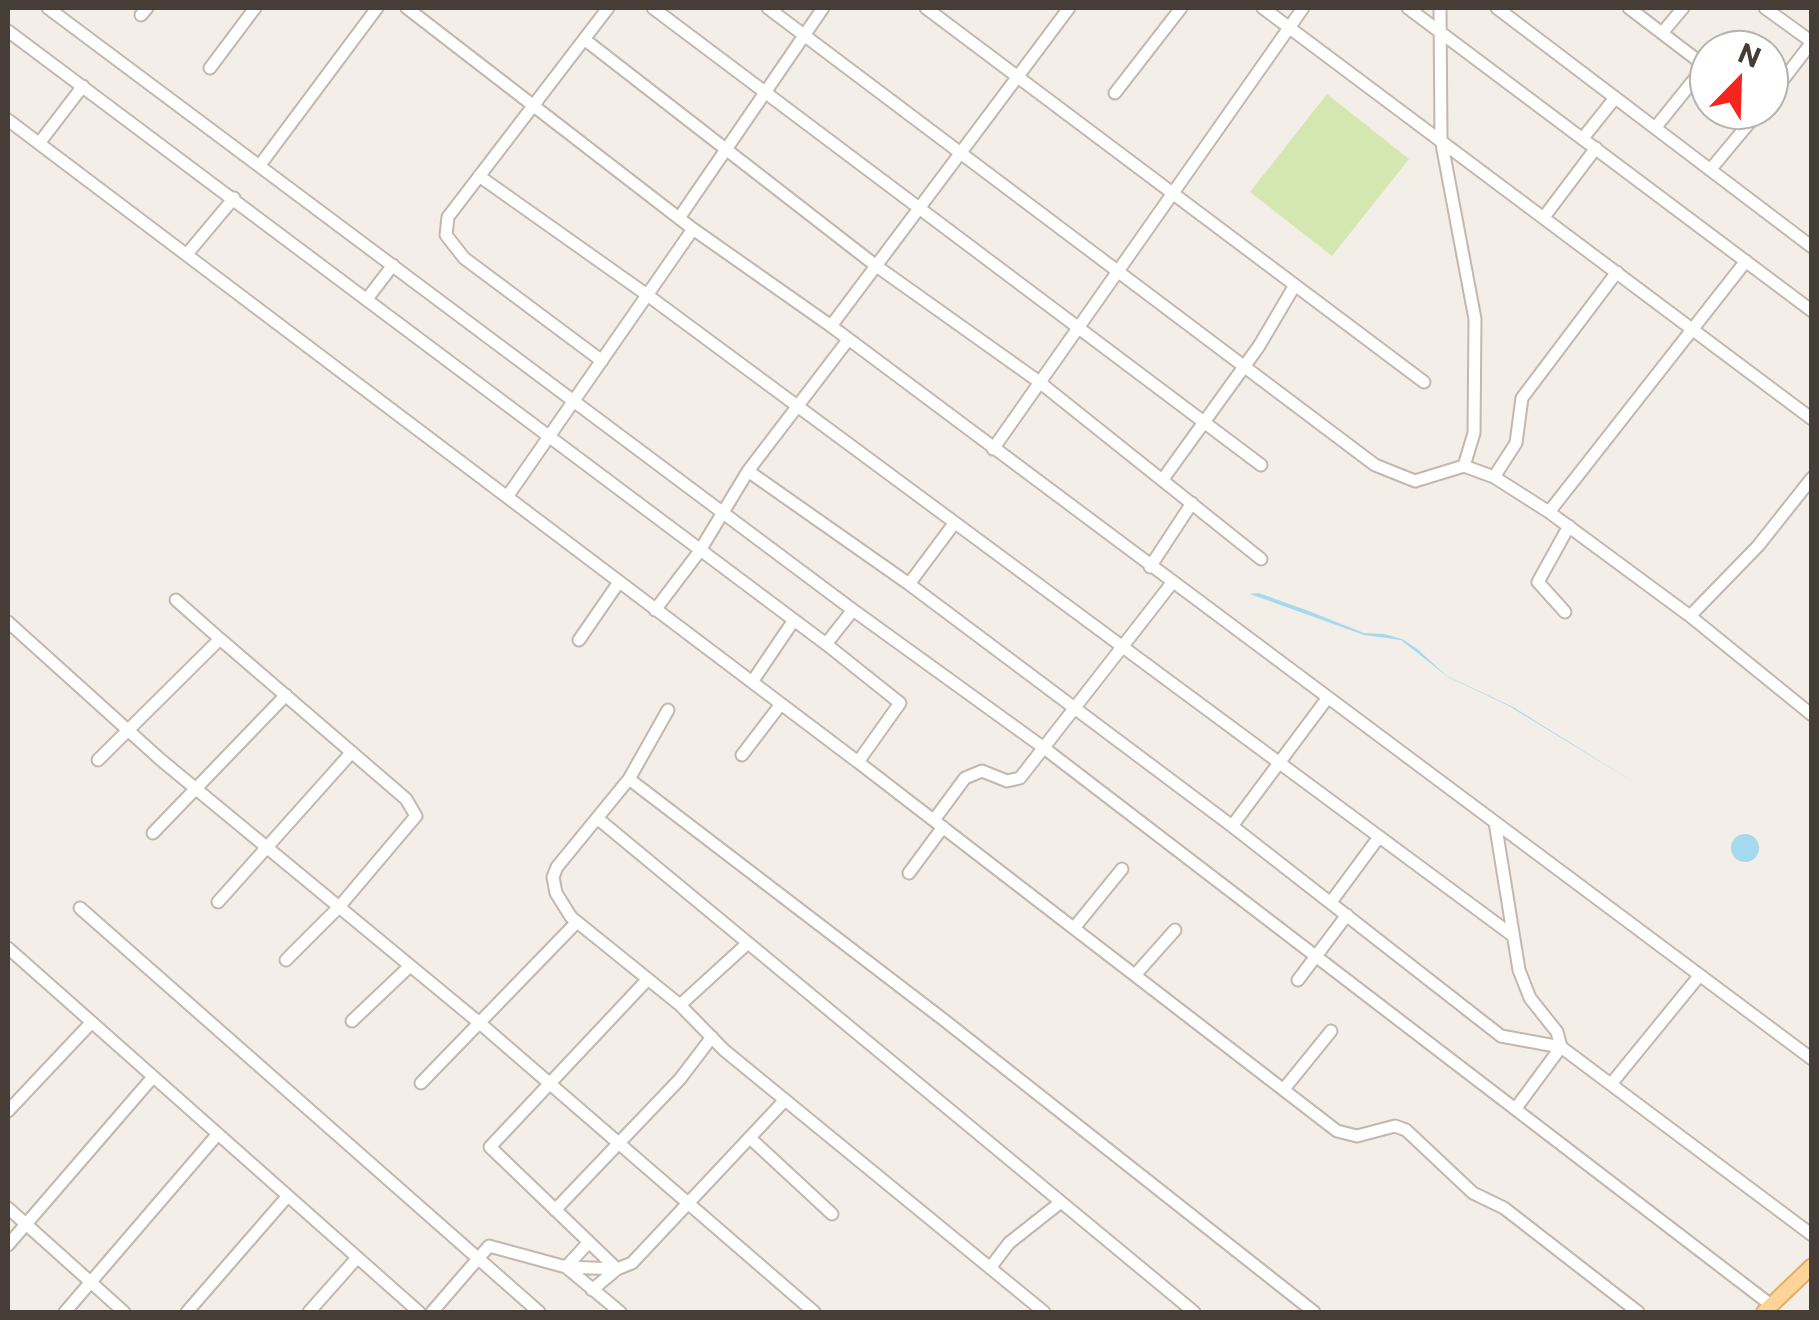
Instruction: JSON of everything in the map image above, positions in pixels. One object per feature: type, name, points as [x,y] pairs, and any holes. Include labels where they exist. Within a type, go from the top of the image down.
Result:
[{"type":"main road","points":[[1768,1309],[1808,1276]]},
{"type":"street","points":[[48,8],[852,610],[1044,748],[1516,1108],[1768,1309]]},
{"type":"street","points":[[210,68],[255,8]]},
{"type":"street","points":[[260,164],[377,8]]},
{"type":"street","points":[[408,8],[693,229],[831,326],[1326,700],[1812,1059]]},
{"type":"street","points":[[602,361],[464,258],[446,234],[448,217],[608,8]]},
{"type":"street","points":[[653,8],[1261,464]]},
{"type":"street","points":[[768,8],[1374,465],[1414,481],[1464,466],[1494,477],[1550,512],[1690,616],[1812,715]]},
{"type":"street","points":[[679,218],[823,8]]},
{"type":"street","points":[[926,8],[1424,382]]},
{"type":"street","points":[[831,326],[1069,8]]},
{"type":"street","points":[[1114,92],[1180,8]]},
{"type":"street","points":[[1263,8],[1812,419]]},
{"type":"street","points":[[992,449],[1303,8]]},
{"type":"street","points":[[1408,8],[1812,311]]},
{"type":"street","points":[[1440,8],[1441,139],[1475,320],[1474,433],[1464,466]]},
{"type":"street","points":[[1629,8],[1689,54]]},
{"type":"street","points":[[1662,33],[1682,8]]},
{"type":"street","points":[[1765,8],[1812,42],[1789,72]]},
{"type":"street","points":[[1505,10],[1812,247]]},
{"type":"street","points":[[8,32],[367,298],[900,703],[858,762]]},
{"type":"street","points":[[584,39],[875,264],[1038,382],[1260,559]]},
{"type":"street","points":[[40,142],[84,86]]},
{"type":"street","points":[[1655,128],[1689,89]]},
{"type":"street","points":[[1583,138],[1615,98]]},
{"type":"street","points":[[8,120],[858,762],[1337,1131],[1357,1136],[1395,1126],[1406,1130],[1473,1193],[1504,1208],[1638,1312]]},
{"type":"street","points":[[1710,170],[1743,130]]},
{"type":"street","points":[[1544,217],[1596,148]]},
{"type":"street","points":[[479,176],[650,297],[1512,935]]},
{"type":"street","points":[[187,254],[234,198]]},
{"type":"street","points":[[507,497],[572,400],[650,297],[693,229]]},
{"type":"street","points":[[1550,512],[1746,261]]},
{"type":"street","points":[[367,298],[394,265]]},
{"type":"street","points":[[1494,477],[1516,443],[1522,398],[1617,272]]},
{"type":"street","points":[[1164,480],[1296,286]]},
{"type":"street","points":[[655,610],[699,552],[748,471],[848,340]]},
{"type":"street","points":[[748,471],[908,584],[1232,826],[1502,1036],[1561,1046],[1812,1235]]},
{"type":"street","points":[[1690,616],[1758,546],[1812,478]]},
{"type":"street","points":[[1150,567],[1192,503]]},
{"type":"street","points":[[908,584],[954,525]]},
{"type":"street","points":[[1565,612],[1538,582],[1569,526]]},
{"type":"street","points":[[579,640],[619,582]]},
{"type":"street","points":[[909,873],[965,778],[982,771],[1007,781],[1020,778],[1172,583]]},
{"type":"street","points":[[176,600],[406,799],[416,816],[339,907],[286,960]]},
{"type":"street","points":[[826,644],[852,610]]},
{"type":"street","points":[[752,682],[794,620]]},
{"type":"street","points":[[8,622],[195,789],[621,1142],[814,1312]]},
{"type":"street","points":[[98,760],[220,638]]},
{"type":"street","points":[[153,834],[286,695]]},
{"type":"street","points":[[1232,826],[1326,700]]},
{"type":"street","points":[[742,755],[781,704]]},
{"type":"street","points":[[668,710],[628,779],[552,878],[556,893],[577,922],[680,1005],[784,1100],[1044,1312]]},
{"type":"street","points":[[218,902],[352,752]]},
{"type":"street","points":[[628,779],[944,1020],[1314,1312]]},
{"type":"street","points":[[597,818],[1194,1312]]},
{"type":"street","points":[[1495,822],[1512,935],[1530,998],[1558,1032],[1561,1046],[1516,1108]]},
{"type":"street","points":[[1331,902],[1379,836]]},
{"type":"street","points":[[1074,928],[1122,870]]},
{"type":"street","points":[[80,908],[539,1312]]},
{"type":"street","points":[[1298,980],[1347,915]]},
{"type":"street","points":[[420,1084],[482,1025],[577,922]]},
{"type":"street","points":[[1134,974],[1174,930]]},
{"type":"street","points":[[680,1005],[748,943]]},
{"type":"street","points":[[8,967],[12,952],[419,1312]]},
{"type":"street","points":[[352,1021],[410,966]]},
{"type":"street","points":[[1611,1084],[1700,976]]},
{"type":"street","points":[[617,1269],[490,1147],[648,980]]},
{"type":"street","points":[[8,1112],[91,1023]]},
{"type":"street","points":[[1284,1090],[1331,1031]]},
{"type":"street","points":[[555,1210],[712,1038]]},
{"type":"street","points":[[8,1244],[153,1077]]},
{"type":"street","points":[[592,1290],[617,1269],[632,1263],[784,1100]]},
{"type":"street","points":[[65,1312],[217,1136]]},
{"type":"street","points":[[750,1138],[832,1214]]},
{"type":"street","points":[[188,1312],[286,1198]]},
{"type":"street","points":[[990,1268],[1009,1244],[1061,1202]]},
{"type":"street","points":[[8,1208],[124,1312]]},
{"type":"street","points":[[566,1266],[588,1242]]},
{"type":"street","points":[[432,1312],[489,1246],[566,1266],[617,1269]]},
{"type":"street","points":[[310,1312],[356,1259]]},
{"type":"street","points":[[566,1266],[620,1312]]},
{"type":"green space","points":[[1327,94],[1409,159],[1332,256],[1250,192]]},
{"type":"water","points":[[1250,594],[1264,595],[1364,633],[1402,639],[1447,676],[1513,707],[1640,786],[1509,706],[1448,677],[1401,640],[1364,635]]},
{"type":"water","points":[[1745,834],[1755,838],[1759,848],[1755,858],[1745,862],[1735,858],[1731,848],[1735,838]]}]
